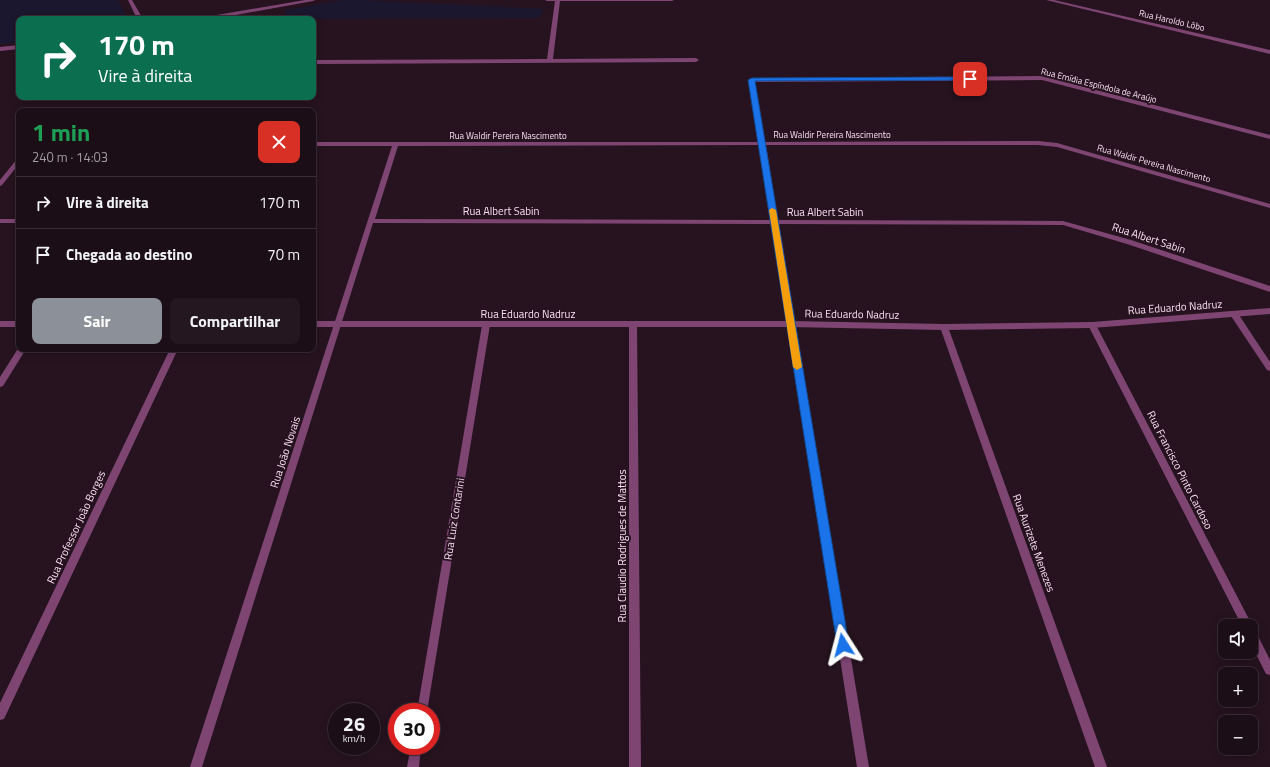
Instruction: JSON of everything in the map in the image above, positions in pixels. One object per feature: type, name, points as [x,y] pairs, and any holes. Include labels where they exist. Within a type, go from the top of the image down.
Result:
[{"type":"street","points":[[130,0],[136,16]]},
{"type":"street","points":[[222,16],[313,0]]},
{"type":"street","points":[[547,0],[672,0]]},
{"type":"street","points":[[550,60],[558,0]]},
{"type":"street","name":"Rua Haroldo Lôbo","points":[[1048,0],[1270,52]]},
{"type":"street","points":[[0,49],[16,47]]},
{"type":"street","points":[[316,62],[696,60]]},
{"type":"street","name":"Rua Emídia Espíndola de Araújo","points":[[762,143],[752,80],[1042,78],[1270,137]]},
{"type":"street","points":[[762,143],[790,324],[863,767]]},
{"type":"street","name":"Rua Waldir Pereira Nascimento","points":[[316,144],[1038,143],[1057,145],[1270,206]]},
{"type":"street","name":"Rua João Novais","points":[[196,767],[395,145]]},
{"type":"street","points":[[0,184],[16,164]]},
{"type":"street","points":[[0,221],[16,221]]},
{"type":"street","name":"Rua Albert Sabin","points":[[370,221],[1063,223],[1129,242],[1270,289]]},
{"type":"street","name":"Rua Eduardo Nadruz","points":[[316,324],[790,324],[944,327],[1092,325],[1270,311]]},
{"type":"street","points":[[1234,314],[1270,368]]},
{"type":"street","points":[[0,324],[16,324]]},
{"type":"street","name":"Rua Luiz Contarini","points":[[423,703],[486,325]]},
{"type":"street","name":"Rua Claudio Rodrigues de Mattos","points":[[633,325],[635,767]]},
{"type":"street","name":"Rua Francisco Pinto Cardoso","points":[[1092,325],[1243,619]]},
{"type":"street","name":"Rua Aurizete Menezes","points":[[944,327],[1101,767]]},
{"type":"street","points":[[0,384],[20,352]]},
{"type":"street","name":"Rua Professor João Borges","points":[[0,715],[173,352]]},
{"type":"street","points":[[1258,647],[1270,670]]},
{"type":"street","points":[[413,767],[415,755]]},
{"type":"shaded area","points":[[0,0],[118,0],[126,16],[16,16],[16,42],[0,44]]},
{"type":"shaded area","points":[[343,0],[544,9],[539,18],[316,19],[316,16],[285,16],[286,10]]},
{"type":"slow traffic","points":[[772,210],[797,367]]},
{"type":"route","points":[[843,645],[790,324],[752,80],[970,79]]}]
